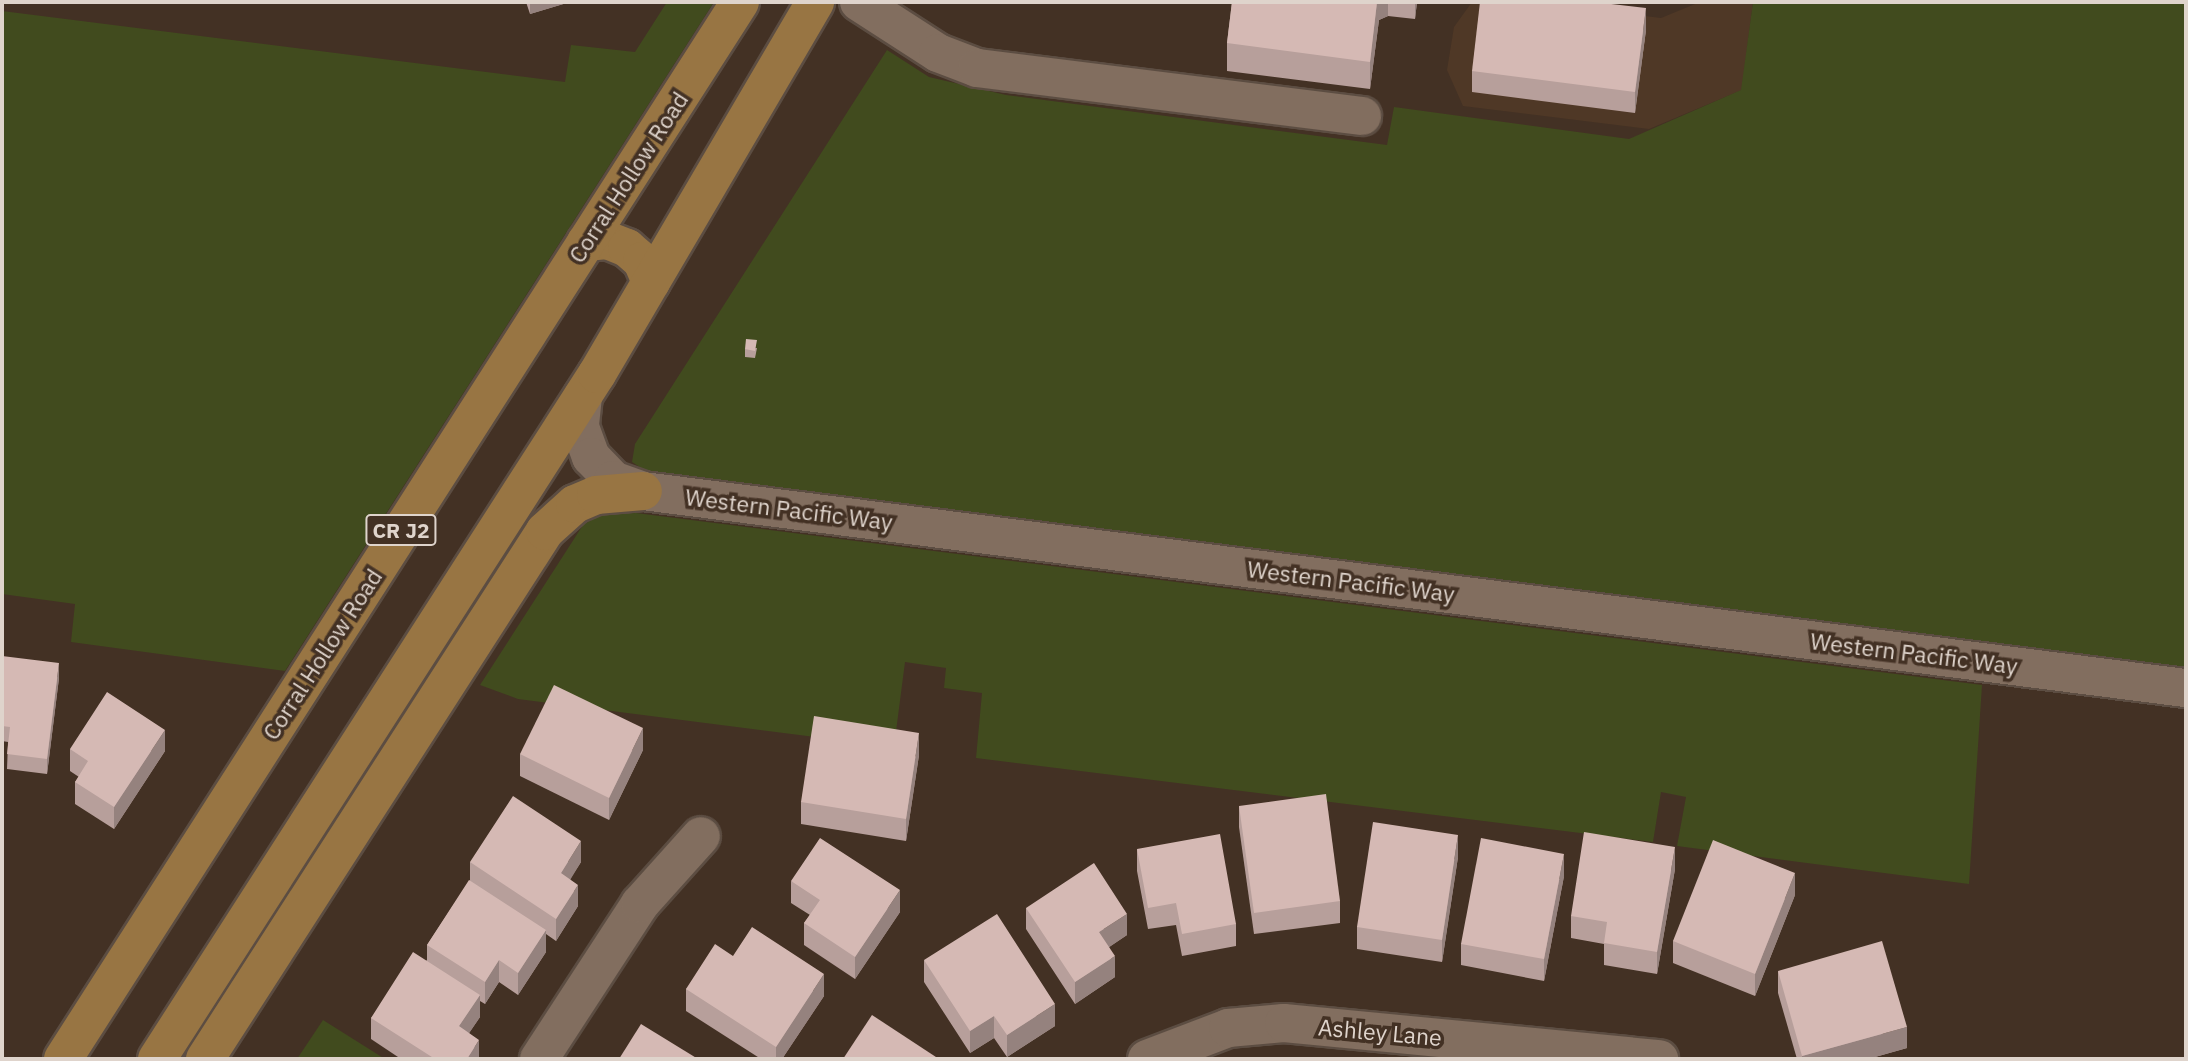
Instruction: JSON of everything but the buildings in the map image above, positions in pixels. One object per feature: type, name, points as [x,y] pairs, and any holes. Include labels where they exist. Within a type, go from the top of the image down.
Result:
[{"type":"main road","name":"Corral Hollow Road","points":[[63,1059],[740,2]]},
{"type":"main road","points":[[157,1059],[583,396],[815,2]]},
{"type":"main road","points":[[586,242],[607,240],[627,248],[642,261],[651,282]]},
{"type":"main road","points":[[205,1059],[545,531],[575,505],[596,495],[643,491]]},
{"type":"street","points":[[859,2],[938,53],[977,68],[1362,116]]},
{"type":"street","name":"Western Pacific Way","points":[[583,396],[580,427],[591,457],[613,480],[643,491],[2186,688]]},
{"type":"street","points":[[539,1059],[640,904],[701,835]]},
{"type":"street","name":"Ashley Lane","points":[[1147,1059],[1227,1028],[1284,1023],[1659,1059]]},
{"type":"shaded area","points":[[1472,2],[1533,2],[1661,18],[1700,2],[1753,2],[1742,90],[1649,129],[1463,106],[1447,70],[1454,27]]},
{"type":"green space","points":[[667,2],[714,2],[285,671],[71,642],[75,604],[2,594],[2,11],[565,82],[571,45],[635,52]]},
{"type":"green space","points":[[1753,2],[2186,2],[2186,676],[663,482],[632,462],[635,444],[887,50],[929,77],[1006,95],[1387,145],[1394,107],[1629,139],[1741,90]]},
{"type":"green space","points":[[636,513],[1982,685],[1969,884],[1677,846],[1686,797],[1661,792],[1653,842],[976,758],[982,693],[944,688],[946,668],[905,662],[894,747],[518,699],[480,685],[583,525],[601,514]]},
{"type":"green space","points":[[323,1020],[385,1059],[297,1059]]}]
